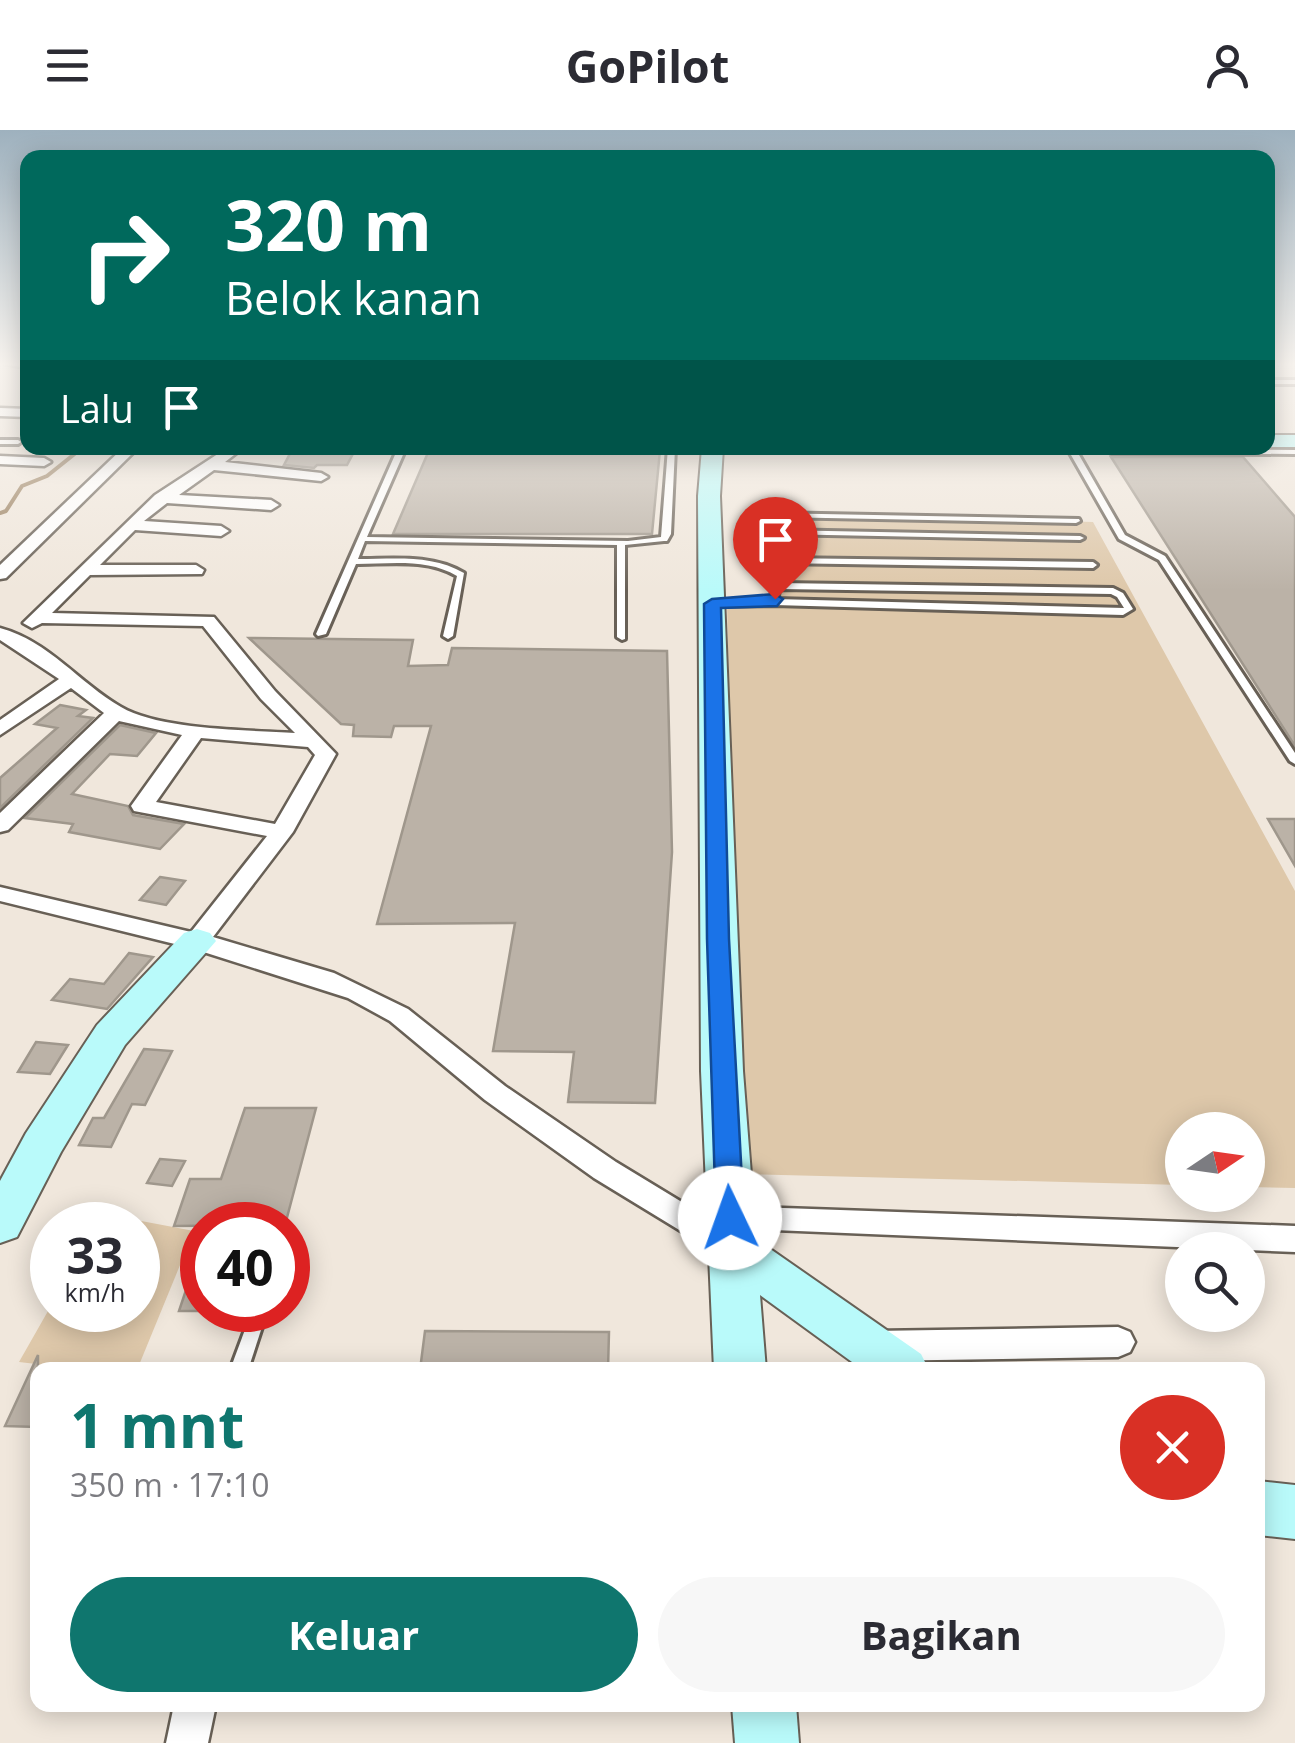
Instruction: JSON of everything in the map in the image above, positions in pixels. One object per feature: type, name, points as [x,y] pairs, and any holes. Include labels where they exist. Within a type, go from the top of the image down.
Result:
[{"type":"street","points":[[0,574],[9,556],[123,455]]},
{"type":"street","points":[[225,455],[160,498],[38,618],[5,641],[73,678],[116,714],[196,730],[314,742]]},
{"type":"street","points":[[712,455],[709,496],[718,958],[740,1362]]},
{"type":"street","points":[[0,460],[44,462]]},
{"type":"street","points":[[211,464],[321,477]]},
{"type":"street","points":[[0,476],[26,477]]},
{"type":"street","points":[[160,498],[271,506]]},
{"type":"street","points":[[129,525],[221,531]]},
{"type":"street","points":[[98,556],[168,558]]},
{"type":"street","points":[[84,570],[196,570]]},
{"type":"street","points":[[0,1224],[42,1145],[102,1048],[140,999],[197,941],[282,832],[326,754],[234,656],[208,620],[38,618]]},
{"type":"street","points":[[0,729],[73,678]]},
{"type":"street","points":[[0,825],[116,714]]},
{"type":"street","points":[[196,730],[142,806],[282,832]]},
{"type":"street","points":[[0,894],[197,941],[325,979],[399,1015],[495,1093],[604,1170],[733,1234],[886,1358],[1118,1342]]},
{"type":"street","points":[[733,1234],[1295,1239]]},
{"type":"street","points":[[1265,1509],[1295,1512]]},
{"type":"street","points":[[187,1743],[194,1712]]},
{"type":"street","points":[[765,1712],[768,1743]]},
{"type":"lane","points":[[0,442],[18,442]]},
{"type":"lane","points":[[322,634],[399,455]]},
{"type":"lane","points":[[363,539],[621,543],[664,539],[668,534],[672,455]]},
{"type":"lane","points":[[1074,455],[1122,537],[1162,558],[1291,750],[1295,762]]},
{"type":"lane","points":[[776,602],[771,517],[778,515],[1076,521]]},
{"type":"lane","points":[[772,532],[1080,538]]},
{"type":"lane","points":[[621,543],[622,637]]},
{"type":"lane","points":[[774,560],[1093,565]]},
{"type":"lane","points":[[353,561],[440,565],[455,570],[461,575],[448,636]]},
{"type":"lane","points":[[712,604],[776,602],[1123,612],[1129,609],[1120,594],[1113,591],[776,586]]},
{"type":"lane","points":[[241,1362],[252,1332]]},
{"type":"shaded area","points":[[775,513],[1093,522],[1295,891],[1295,1188],[1265,1187],[1265,1112],[1165,1112],[1165,1185],[740,1174],[727,604],[780,605],[775,586]]},
{"type":"shaded area","points":[[160,1225],[180,1228],[180,1265],[160,1314]]},
{"type":"shaded area","points":[[36,1332],[153,1332],[140,1362],[19,1362]]},
{"type":"building","points":[[289,455],[352,455],[347,465],[284,465]]},
{"type":"building","points":[[427,455],[660,455],[652,534],[393,534]]},
{"type":"building","points":[[1111,457],[1243,457],[1295,517],[1295,746]]},
{"type":"building","points":[[249,638],[413,640],[408,666],[448,665],[452,648],[667,651],[672,852],[655,1103],[568,1102],[574,1052],[493,1051],[515,923],[377,924],[431,726],[394,726],[391,737],[353,736],[354,725],[341,724]]},
{"type":"building","points":[[60,705],[86,710],[78,716],[93,718],[0,808],[0,778],[57,728],[35,724]]},
{"type":"building","points":[[120,725],[156,733],[137,756],[110,754],[72,794],[128,806],[133,815],[184,824],[160,849],[69,832],[73,824],[25,818]]},
{"type":"building","points":[[1268,819],[1295,819],[1295,866]]},
{"type":"building","points":[[160,877],[185,881],[166,905],[140,900]]},
{"type":"building","points":[[129,953],[153,957],[107,1009],[52,1000],[70,979],[104,984]]},
{"type":"building","points":[[36,1042],[68,1045],[50,1074],[18,1072]]},
{"type":"building","points":[[144,1049],[172,1051],[145,1105],[132,1104],[111,1147],[79,1145],[93,1118],[104,1118]]},
{"type":"building","points":[[245,1108],[316,1108],[291,1202],[182,1202],[190,1179],[221,1179]]},
{"type":"building","points":[[160,1159],[185,1161],[172,1186],[147,1183]]},
{"type":"building","points":[[425,1331],[609,1332],[608,1362],[421,1362]]},
{"type":"building","points":[[30,1372],[30,1427],[5,1426]]},
{"type":"waterway","points":[[0,513],[6,511],[22,486],[47,476],[73,455]]},
{"type":"route","points":[[730,1218],[718,939],[712,604],[771,603],[775,599]]}]
